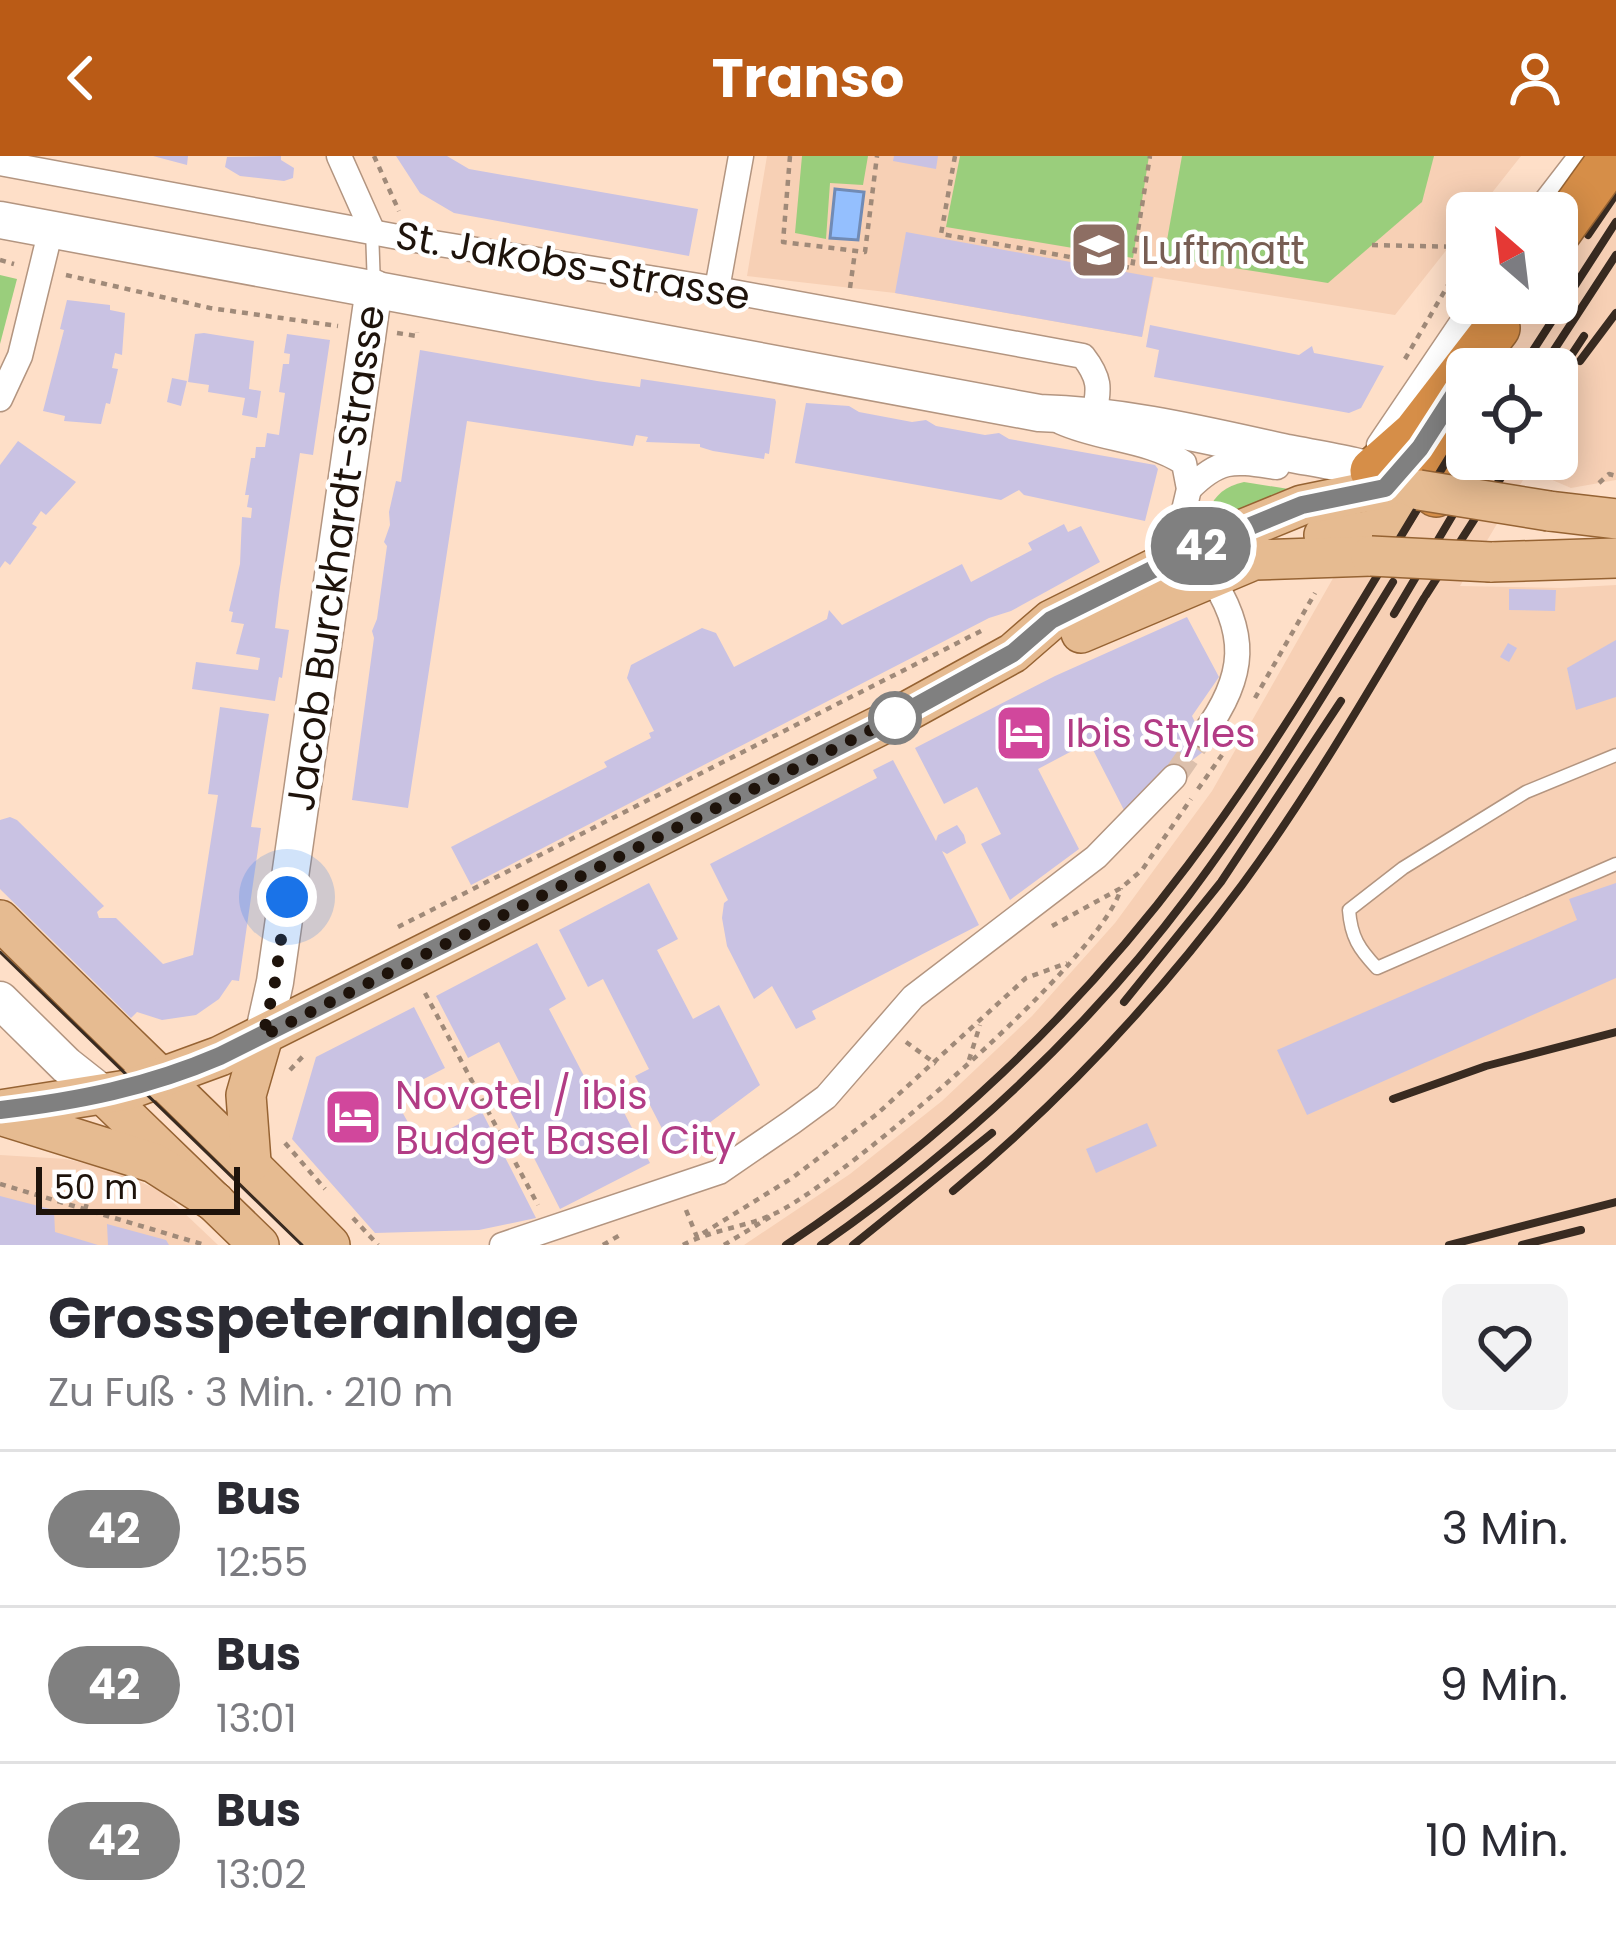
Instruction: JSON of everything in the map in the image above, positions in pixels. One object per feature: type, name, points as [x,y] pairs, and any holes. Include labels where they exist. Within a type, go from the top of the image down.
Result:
[{"type":"highway","points":[[1578,205],[1613,156]]},
{"type":"highway","points":[[1387,478],[1487,324]]},
{"type":"highway","points":[[1387,478],[1446,404]]},
{"type":"highway","points":[[1387,478],[1440,457],[1446,442]]},
{"type":"main road","name":"St. Jakobs-Strasse","points":[[0,220],[1039,413],[1094,414],[1549,511],[1614,512]]},
{"type":"main road","name":"Jacob Burckhardt-Strasse","points":[[263,1036],[275,982],[374,288]]},
{"type":"main road","points":[[0,1113],[161,1080],[263,1036],[396,948],[895,718],[1005,643],[1061,641],[1189,554],[1302,505],[1385,488],[1387,478]]},
{"type":"main road","points":[[1255,560],[1281,538],[1374,531],[1397,514],[1387,478]]},
{"type":"main road","points":[[1387,478],[1446,517],[1466,546],[1492,562]]},
{"type":"main road","points":[[1189,554],[1255,560],[1371,556],[1492,562],[1614,560]]},
{"type":"main road","points":[[0,920],[250,1162],[342,1232]]},
{"type":"main road","points":[[0,1000],[259,1245]]},
{"type":"main road","points":[[250,1162],[246,1095],[263,1036]]},
{"type":"main road","points":[[0,1113],[154,1163],[215,1202]]},
{"type":"street","name":"Jacob Burckhardt-Strasse","points":[[339,156],[371,230]]},
{"type":"street","points":[[717,289],[741,156]]},
{"type":"street","points":[[1553,192],[1581,156]]},
{"type":"street","name":"St. Jakobs-Strasse","points":[[0,163],[1083,356],[1098,375],[1094,414]]},
{"type":"street","points":[[0,399],[20,356],[51,229]]},
{"type":"street","name":"St. Jakobs-Strasse","points":[[1039,413],[1088,434],[1166,451],[1184,463],[1189,489]]},
{"type":"street","name":"St. Jakobs-Strasse","points":[[1189,489],[1217,464],[1237,461],[1387,478]]},
{"type":"street","points":[[1189,489],[1189,554],[1238,626],[1239,660],[1217,717],[1203,735]]},
{"type":"street","points":[[502,1245],[719,1172],[826,1097],[913,997],[1096,857],[1174,777]]},
{"type":"lane","name":"Jacob Burckhardt-Strasse","points":[[371,230],[374,288]]},
{"type":"lane","points":[[1616,755],[1526,792],[1403,868],[1348,910],[1351,930],[1358,947],[1377,968],[1616,864]]},
{"type":"path","points":[[790,156],[783,242],[865,252],[877,156]]},
{"type":"path","points":[[955,156],[941,235],[1132,268],[1150,156]]},
{"type":"path","points":[[1372,245],[1446,247]]},
{"type":"path","points":[[848,297],[856,250]]},
{"type":"path","points":[[1401,368],[1409,346],[1446,288]]},
{"type":"path","points":[[552,1230],[396,948],[962,638],[978,630],[1005,643]]},
{"type":"path","points":[[724,1245],[858,1160],[969,1060],[1072,961],[1115,909],[1120,888]]},
{"type":"path","points":[[683,1245],[793,1178],[936,1064],[1026,978],[1072,961]]},
{"type":"path","points":[[969,1060],[982,1020]]},
{"type":"path","points":[[885,1025],[936,1064]]},
{"type":"path","points":[[286,1078],[304,1054]]},
{"type":"path","points":[[283,1138],[304,1168],[338,1202]]},
{"type":"path","points":[[86,1210],[94,1177]]},
{"type":"path","points":[[0,1184],[205,1245]]},
{"type":"path","points":[[698,1237],[776,1213]]},
{"type":"path","points":[[342,1232],[378,1245]]},
{"type":"shaded area","name":"Luftmatt","points":[[767,156],[1521,156],[1493,192],[1446,192],[1446,251],[1395,315],[1154,277],[1142,337],[895,293],[747,276]]},
{"type":"shaded area","points":[[1616,182],[1616,480],[1571,488],[1552,480],[1578,480],[1578,348],[1496,348],[1513,324],[1578,324],[1578,234]]},
{"type":"shaded area","points":[[1446,419],[1446,480],[1523,480],[1460,586],[1616,585],[1616,1245],[744,1245],[850,1174],[942,1101],[1032,1016],[1115,923],[1212,791],[1332,580]]},
{"type":"shaded area","points":[[0,1155],[66,1159],[113,1170],[161,1191],[218,1245],[0,1245]]},
{"type":"green space","points":[[802,156],[868,156],[863,185],[830,183],[826,239],[795,233]]},
{"type":"green space","points":[[960,156],[1149,156],[1133,258],[946,227]]},
{"type":"green space","points":[[1182,156],[1434,156],[1422,202],[1328,283],[1164,257]]},
{"type":"green space","points":[[0,275],[17,279],[0,344]]},
{"type":"green space","points":[[1244,482],[1301,491],[1208,534],[1214,500]]},
{"type":"water","points":[[835,189],[864,192],[858,240],[830,238]]},
{"type":"building","points":[[153,156],[188,156],[187,165]]},
{"type":"building","points":[[281,156],[294,168],[293,178],[284,181],[240,176],[225,167],[227,157]]},
{"type":"building","points":[[396,156],[447,156],[469,169],[698,209],[689,256],[454,213],[420,193]]},
{"type":"building","points":[[894,156],[938,156],[936,169],[893,161]]},
{"type":"building","points":[[906,232],[1153,277],[1142,337],[895,293]]},
{"type":"building","points":[[67,300],[110,305],[110,310],[125,313],[122,355],[115,353],[112,368],[118,369],[101,424],[64,421],[65,416],[43,411]]},
{"type":"building","points":[[1150,325],[1299,355],[1312,346],[1314,353],[1384,366],[1361,408],[1349,413],[1154,377],[1159,350],[1146,347]]},
{"type":"building","points":[[195,334],[254,341],[249,389],[261,391],[257,418],[242,415],[245,398],[208,392],[209,385],[188,382]]},
{"type":"building","points":[[287,334],[330,340],[313,455],[300,453],[280,587],[275,628],[289,630],[282,678],[275,701],[192,689],[196,662],[258,670],[260,658],[236,654],[244,624],[231,622],[233,612],[229,611],[240,564],[242,517],[251,518],[249,495],[245,495],[251,458],[255,458],[256,447],[265,447],[267,433],[279,435],[285,393],[279,392],[283,364],[289,364],[290,354],[284,353]]},
{"type":"building","points":[[420,350],[597,381],[640,387],[641,379],[776,402],[769,454],[764,459],[713,451],[700,444],[646,442],[648,437],[636,435],[633,446],[467,421],[408,808],[352,800],[384,542],[396,481],[401,482]]},
{"type":"building","points":[[172,378],[187,381],[181,406],[167,402]]},
{"type":"building","points":[[806,403],[849,406],[859,412],[912,422],[926,420],[985,435],[999,433],[1009,439],[1155,465],[1158,469],[1145,521],[1024,495],[1019,490],[1001,500],[795,463]]},
{"type":"building","points":[[18,441],[76,482],[46,515],[41,511],[32,524],[37,527],[10,565],[5,561],[0,568],[0,465]]},
{"type":"building","points":[[1064,524],[1068,532],[1081,526],[1100,562],[471,885],[451,847],[607,767],[604,762],[651,738],[649,733],[654,731],[627,678],[631,665],[702,628],[716,633],[734,667],[827,619],[829,610],[842,625],[962,564],[971,582],[1032,550],[1028,543]]},
{"type":"building","points":[[1509,589],[1556,590],[1555,611],[1509,610]]},
{"type":"building","points":[[1187,617],[1219,677],[1192,716],[1208,748],[1125,812],[1089,742],[1038,769],[1079,849],[1010,900],[981,844],[1001,834],[977,787],[944,804],[915,748],[1055,676]]},
{"type":"building","points":[[1616,640],[1616,697],[1576,710],[1567,668]]},
{"type":"building","points":[[1508,643],[1517,648],[1509,662],[1500,657]]},
{"type":"building","points":[[220,707],[269,714],[251,827],[261,828],[239,981],[232,980],[219,999],[196,1015],[162,1020],[137,1012],[131,1018],[0,889],[0,820],[17,820],[104,906],[97,912],[99,918],[116,918],[163,964],[193,955],[218,795],[208,794]]},
{"type":"building","points":[[893,760],[936,841],[957,825],[964,835],[966,843],[947,854],[942,851],[979,925],[812,1011],[816,1019],[796,1029],[772,986],[754,999],[727,946],[722,918],[728,900],[710,864],[877,778],[873,770]]},
{"type":"building","points":[[649,883],[678,939],[657,950],[693,1019],[719,1005],[760,1085],[673,1150],[635,1076],[649,1069],[603,979],[588,987],[559,930]]},
{"type":"building","points":[[1616,883],[1616,978],[1307,1115],[1277,1050],[1577,920],[1569,899]]},
{"type":"building","points":[[537,943],[566,999],[549,1009],[595,1097],[612,1089],[650,1163],[560,1209],[506,1103],[525,1093],[499,1042],[468,1058],[436,996]]},
{"type":"building","name":"Novotel / ibis Budget Basel City","points":[[414,1007],[445,1068],[397,1093],[400,1108],[425,1153],[441,1146],[436,1136],[482,1112],[536,1218],[479,1230],[375,1233],[292,1139],[316,1057]]},
{"type":"building","points":[[1147,1123],[1157,1146],[1096,1173],[1086,1149]]},
{"type":"building","points":[[0,1196],[54,1210],[55,1232],[98,1245],[0,1245]]},
{"type":"building","points":[[107,1224],[166,1240],[169,1245],[108,1245]]},
{"type":"tunnel","points":[[1174,777],[1203,735]]},
{"type":"tram line","points":[[0,952],[302,1245]]},
{"type":"railway","points":[[1588,235],[1616,194]]},
{"type":"railway","points":[[1535,348],[1616,222]]},
{"type":"railway","points":[[1555,348],[1616,255]]},
{"type":"railway","points":[[1580,361],[1616,313]]},
{"type":"railway","points":[[1576,348],[1584,336]]},
{"type":"railway","points":[[786,1245],[952,1119],[1053,1023],[1145,920],[1263,759],[1446,463]]},
{"type":"railway","points":[[1394,614],[1474,480]]},
{"type":"railway","points":[[1426,595],[1500,480]]},
{"type":"railway","points":[[821,1245],[923,1169],[1019,1085],[1150,945],[1243,819],[1393,582]]},
{"type":"railway","points":[[953,1191],[1070,1084],[1210,927],[1291,815],[1424,598]]},
{"type":"railway","points":[[1124,1002],[1221,882],[1341,701]]},
{"type":"railway","points":[[1393,1099],[1486,1066],[1616,1032]]},
{"type":"railway","points":[[853,1245],[992,1133]]},
{"type":"railway","points":[[1449,1245],[1616,1202]]},
{"type":"railway","points":[[1522,1245],[1581,1230]]},
{"type":"bus line","name":"42","points":[[0,1110],[104,1095],[161,1080],[220,1056],[895,718],[1013,653],[1051,620],[1192,550],[1302,505],[1385,488],[1420,448],[1446,408]]},
{"type":"place","name":"Luftmatt","points":[[1099,250]]},
{"type":"place","name":"Ibis Styles","points":[[1024,733]]},
{"type":"place","name":"Novotel / ibis Budget Basel City","points":[[353,1117]]},
{"type":"route","points":[[287,897],[263,1036],[895,718]]}]
